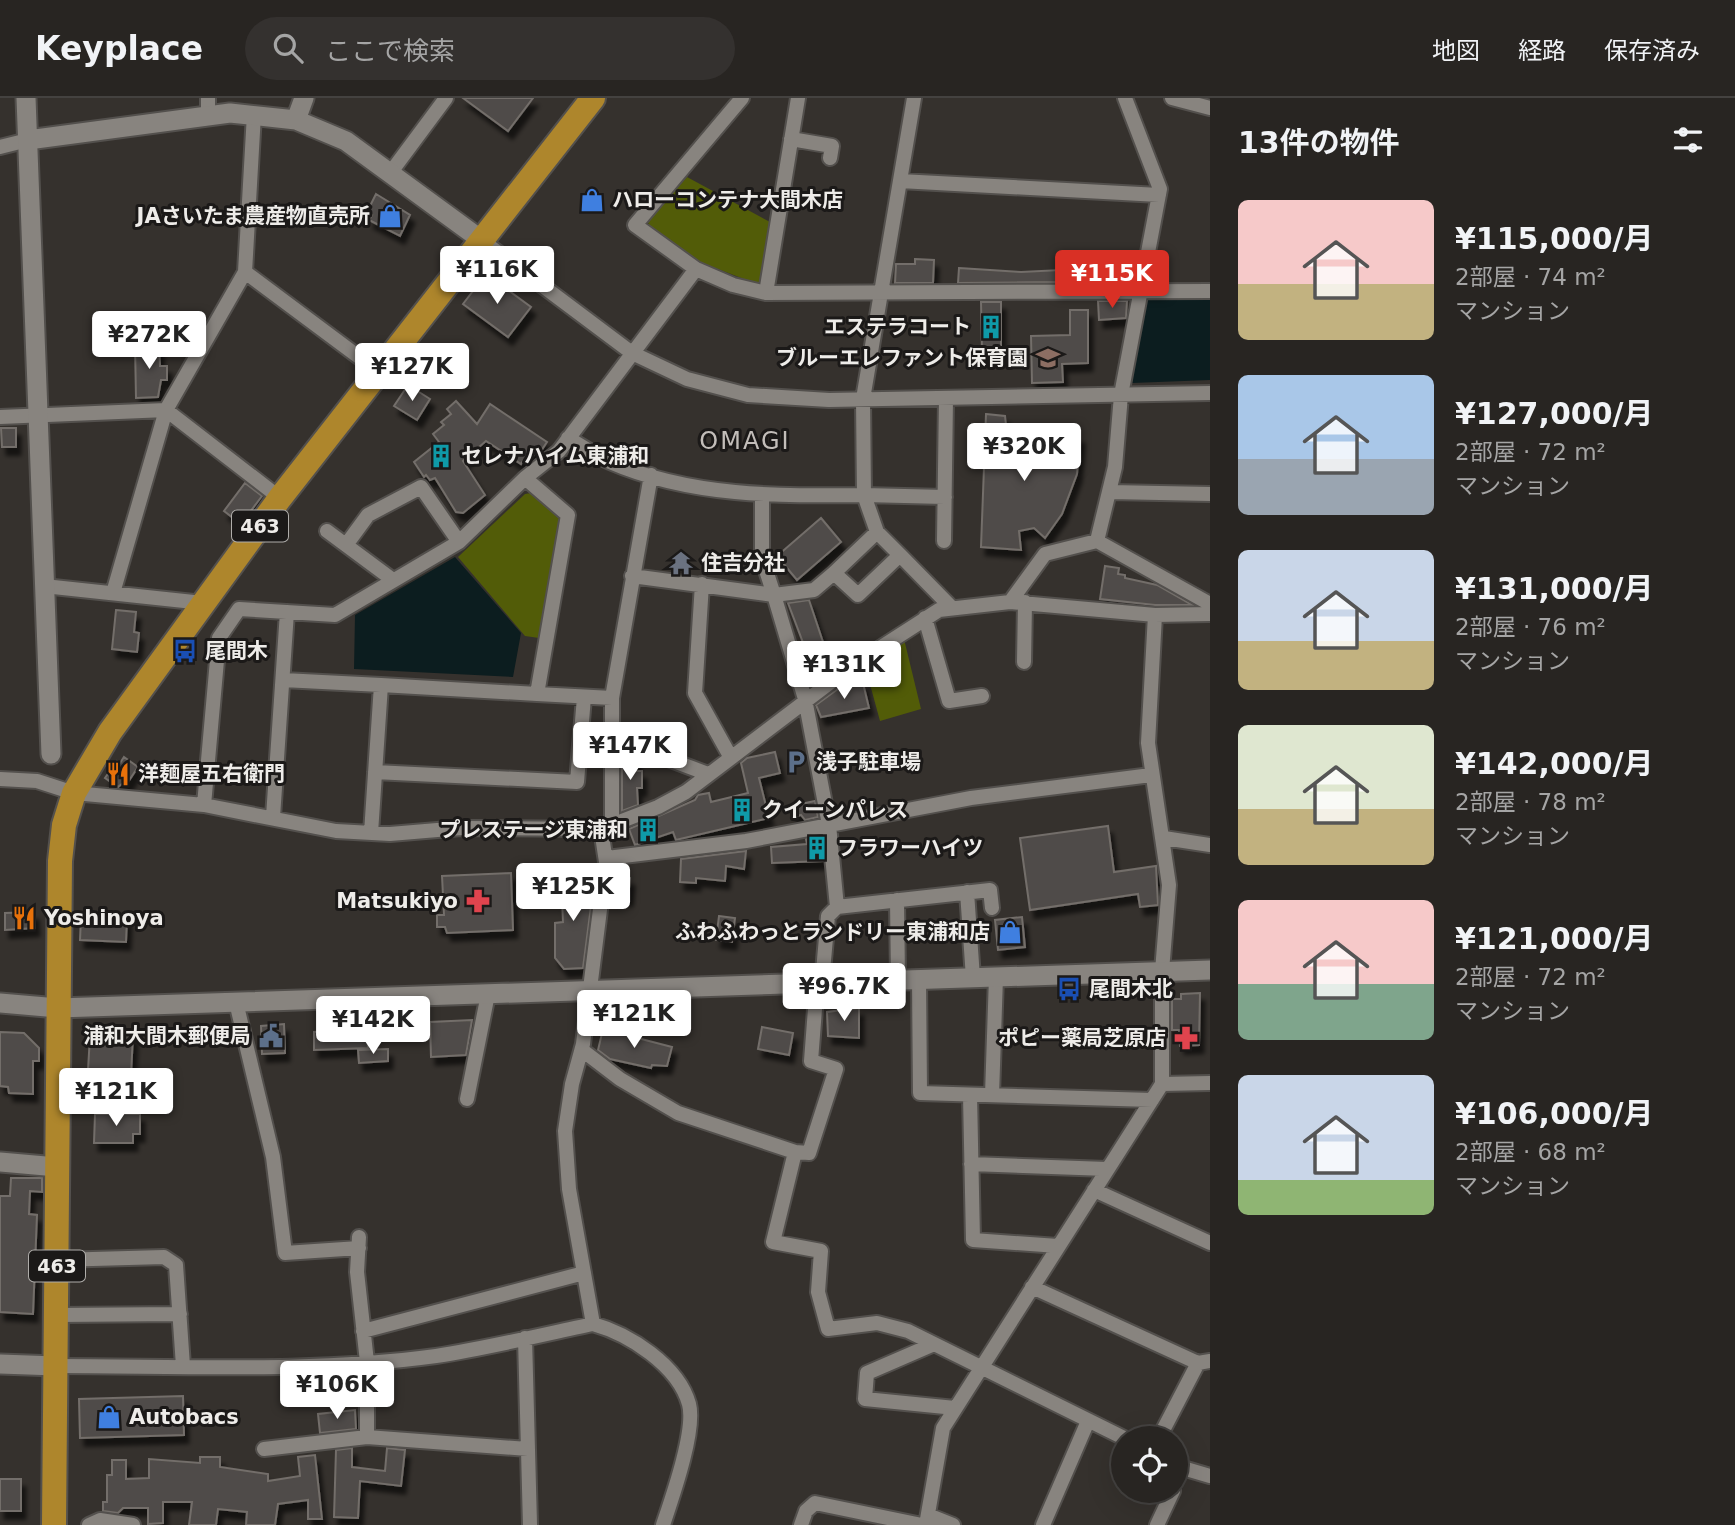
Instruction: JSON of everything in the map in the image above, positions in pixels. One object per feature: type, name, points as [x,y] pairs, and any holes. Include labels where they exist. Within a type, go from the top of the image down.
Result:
[{"type":"highway","name":"463","points":[[54,1525],[60,861],[64,825],[74,793],[110,732],[280,498],[480,239],[593,98]]},
{"type":"street","points":[[26,98],[51,754]]},
{"type":"street","points":[[296,120],[304,98]]},
{"type":"street","points":[[391,172],[446,98]]},
{"type":"street","points":[[742,98],[635,225],[696,269],[726,282],[766,293],[1210,291]]},
{"type":"street","points":[[766,293],[799,98]]},
{"type":"street","points":[[914,98],[883,294],[863,399],[864,495],[877,532],[951,607]]},
{"type":"street","points":[[1097,541],[1110,492],[1121,395],[1160,188],[1125,98]]},
{"type":"street","points":[[1172,98],[1210,108]]},
{"type":"street","points":[[0,146],[208,107],[296,120],[346,141],[391,172],[632,353],[687,379],[748,396],[863,399],[1210,393]]},
{"type":"street","points":[[113,593],[166,410],[245,272],[254,114]]},
{"type":"street","points":[[791,139],[832,146],[830,158]]},
{"type":"street","points":[[900,181],[1158,195]]},
{"type":"street","points":[[204,805],[219,638],[239,609],[335,615],[459,542],[525,478],[559,451],[696,269]]},
{"type":"street","points":[[245,272],[379,372]]},
{"type":"street","points":[[944,541],[946,398]]},
{"type":"street","points":[[0,416],[166,410],[280,498]]},
{"type":"street","points":[[568,438],[610,463],[702,489],[762,496],[945,496]]},
{"type":"street","points":[[593,1324],[569,1189],[565,1131],[572,1084],[582,1050],[607,858],[612,698],[651,475]]},
{"type":"street","points":[[525,478],[568,515],[537,694]]},
{"type":"street","points":[[346,545],[368,515],[421,487],[459,542]]},
{"type":"street","points":[[1110,492],[1210,494]]},
{"type":"street","points":[[762,496],[762,558],[806,699],[829,825],[837,907]]},
{"type":"street","points":[[327,531],[393,580]]},
{"type":"street","points":[[632,576],[774,595],[814,590],[877,532]]},
{"type":"street","points":[[1010,602],[1045,554],[1097,541],[1210,604]]},
{"type":"street","points":[[834,573],[858,595],[900,555]]},
{"type":"street","points":[[702,584],[695,693],[730,756]]},
{"type":"street","points":[[44,586],[203,603]]},
{"type":"street","points":[[1024,662],[1025,602]]},
{"type":"street","points":[[0,779],[37,781],[74,793],[204,805],[336,831],[371,833],[461,828],[606,827],[668,802],[806,699],[925,618],[951,607],[1025,602],[1155,615],[1210,614]]},
{"type":"street","points":[[272,817],[288,612]]},
{"type":"street","points":[[925,1522],[943,1428],[1162,1084],[1162,971],[1169,885],[1164,838],[1151,775],[1148,713],[1155,615]]},
{"type":"street","points":[[925,618],[949,701],[982,696]]},
{"type":"street","points":[[283,680],[612,698]]},
{"type":"street","points":[[371,833],[381,685]]},
{"type":"street","points":[[374,772],[577,782],[584,697]]},
{"type":"street","points":[[610,737],[708,774]]},
{"type":"street","points":[[607,858],[734,843],[971,799],[1151,775]]},
{"type":"street","points":[[1164,838],[1210,845]]},
{"type":"street","points":[[582,1050],[620,1079],[678,1113],[795,1152],[809,1153],[836,1069],[811,1061],[828,916],[837,907],[990,890],[992,908]]},
{"type":"street","points":[[967,892],[973,978]]},
{"type":"street","points":[[897,900],[898,980]]},
{"type":"street","points":[[0,1003],[58,1008],[1210,970]]},
{"type":"street","points":[[992,1095],[996,977]]},
{"type":"street","points":[[919,979],[920,1093],[1152,1100]]},
{"type":"street","points":[[467,1099],[488,993]]},
{"type":"street","points":[[236,1002],[273,1157],[285,1253],[359,1243],[357,1272],[367,1362],[367,1437]]},
{"type":"street","points":[[1162,1084],[1210,1083]]},
{"type":"street","points":[[970,1095],[973,1240],[1058,1246]]},
{"type":"street","points":[[795,1152],[773,1242],[821,1251],[818,1292],[828,1329],[877,1323],[908,1331],[1111,1432]]},
{"type":"street","points":[[0,1162],[57,1167]]},
{"type":"street","points":[[971,1164],[1107,1169]]},
{"type":"street","points":[[1094,1190],[1210,1243]]},
{"type":"street","points":[[57,1260],[164,1257],[176,1265],[183,1366]]},
{"type":"street","points":[[363,1331],[584,1273]]},
{"type":"street","points":[[1032,1287],[1204,1362],[1166,1426]]},
{"type":"street","points":[[57,1315],[180,1314]]},
{"type":"street","points":[[0,1364],[183,1366],[367,1362],[436,1356],[593,1324],[615,1330],[636,1341],[660,1362],[679,1385],[690,1405],[689,1428],[663,1525]]},
{"type":"street","points":[[524,1338],[530,1525]]},
{"type":"street","points":[[934,1344],[867,1373],[865,1399],[956,1408]]},
{"type":"street","points":[[1044,1525],[1088,1420]]},
{"type":"street","points":[[264,1449],[367,1437],[528,1449]]},
{"type":"street","points":[[1188,1470],[1210,1476]]},
{"type":"street","points":[[801,1525],[806,1511],[816,1503],[953,1525]]},
{"type":"street","points":[[1157,1525],[1167,1503]]},
{"type":"street","points":[[89,1525],[100,1520],[133,1525]]},
{"type":"green space","points":[[687,177],[770,222],[762,281],[757,284],[689,258],[649,228],[648,221]]},
{"type":"green space","points":[[531,493],[558,515],[561,525],[539,638],[525,636],[458,557],[525,494]]},
{"type":"green space","points":[[904,639],[921,709],[880,721],[865,666]]},
{"type":"shaded area","points":[[1145,297],[1210,297],[1210,380],[1132,383]]},
{"type":"shaded area","points":[[455,557],[521,633],[513,677],[354,669],[355,615]]},
{"type":"building","points":[[463,98],[533,98],[508,131]]},
{"type":"building","points":[[376,194],[410,215],[400,236],[369,220],[372,215],[367,212]]},
{"type":"building","points":[[915,259],[934,260],[933,283],[895,283],[896,264],[915,264]]},
{"type":"building","points":[[1090,264],[1135,267],[1133,278],[1130,282],[1090,282]]},
{"type":"building","points":[[959,268],[1021,272],[1080,269],[1068,282],[958,283]]},
{"type":"building","points":[[486,274],[531,307],[508,337],[463,304]]},
{"type":"building","points":[[1098,301],[1127,301],[1126,318],[1099,320]]},
{"type":"building","name":"エステラコート","points":[[981,302],[1001,302],[1001,352],[982,352]]},
{"type":"building","points":[[1070,310],[1088,310],[1088,363],[1062,364],[1063,382],[1032,383],[1031,336],[1070,335]]},
{"type":"building","points":[[159,344],[160,366],[167,366],[167,380],[161,380],[158,397],[136,398],[135,345]]},
{"type":"building","points":[[408,385],[430,399],[417,420],[394,406]]},
{"type":"building","name":"セレナハイム東浦和","points":[[456,401],[477,424],[490,404],[547,442],[539,454],[536,452],[527,464],[523,461],[521,464],[486,441],[463,461],[485,495],[463,513],[456,512],[435,478],[430,480],[426,475],[424,477],[414,462],[439,442],[433,434],[444,425],[441,422],[451,414],[447,409]]},
{"type":"building","points":[[986,414],[1005,416],[1007,434],[1080,436],[1077,474],[1062,514],[1045,538],[1034,528],[1019,531],[1021,550],[981,547]]},
{"type":"building","points":[[1,428],[16,428],[16,447],[2,447]]},
{"type":"building","points":[[245,483],[262,496],[241,524],[224,511]]},
{"type":"building","points":[[821,518],[841,542],[797,580],[777,556]]},
{"type":"building","points":[[1105,566],[1119,568],[1118,574],[1125,575],[1125,578],[1157,585],[1192,605],[1155,605],[1100,599]]},
{"type":"building","points":[[809,600],[827,654],[823,656],[828,672],[810,681],[802,649],[805,648],[788,603]]},
{"type":"building","points":[[116,610],[136,612],[134,632],[139,633],[137,652],[112,649]]},
{"type":"building","points":[[863,683],[869,708],[821,717],[816,705],[838,689]]},
{"type":"building","points":[[775,752],[780,773],[759,778],[769,818],[676,840],[673,832],[635,845],[629,829],[695,800],[698,795],[709,793],[711,802],[748,793],[741,763],[747,758]]},
{"type":"building","points":[[622,755],[636,757],[636,771],[642,771],[642,788],[637,788],[638,805],[622,811]]},
{"type":"building","points":[[124,757],[138,767],[126,785],[123,783],[118,787],[105,778],[117,761],[120,763]]},
{"type":"building","points":[[815,801],[818,817],[805,820],[801,815],[793,817],[791,806]]},
{"type":"building","points":[[1108,826],[1114,872],[1156,866],[1158,905],[1140,907],[1138,894],[1030,910],[1020,838]]},
{"type":"building","points":[[820,837],[823,861],[772,863],[771,847],[807,844],[806,839]]},
{"type":"building","points":[[746,851],[744,869],[726,866],[725,881],[696,878],[696,883],[680,882],[681,859]]},
{"type":"building","points":[[511,873],[513,930],[447,933],[445,927],[437,927],[437,915],[444,915],[442,876]]},
{"type":"building","points":[[561,874],[579,874],[582,892],[593,891],[583,968],[564,969],[555,958],[555,923],[563,922]]},
{"type":"building","points":[[614,876],[630,878],[628,898],[611,896]]},
{"type":"building","points":[[34,912],[35,928],[5,930],[5,913]]},
{"type":"building","points":[[719,916],[735,918],[732,942],[716,940]]},
{"type":"building","points":[[81,917],[127,919],[126,942],[80,940]]},
{"type":"building","points":[[1022,917],[1025,947],[998,950],[995,920]]},
{"type":"building","points":[[1200,993],[1199,1045],[1180,1046],[1179,1030],[1172,1030],[1172,999],[1181,999],[1181,994]]},
{"type":"building","points":[[859,1008],[859,1038],[828,1036],[827,1012]]},
{"type":"building","points":[[472,1020],[466,1055],[431,1057],[430,1022]]},
{"type":"building","points":[[284,1024],[285,1053],[262,1054],[261,1026]]},
{"type":"building","points":[[762,1027],[793,1033],[789,1055],[758,1049]]},
{"type":"building","points":[[367,1029],[368,1048],[314,1050],[314,1032]]},
{"type":"building","points":[[603,1029],[672,1047],[667,1066],[652,1065],[651,1068],[610,1059],[598,1050]]},
{"type":"building","points":[[0,1032],[24,1033],[39,1048],[39,1061],[33,1061],[33,1094],[9,1093],[8,1087],[0,1086]]},
{"type":"building","points":[[133,1035],[131,1075],[136,1076],[136,1087],[87,1087],[90,1036]]},
{"type":"building","points":[[388,1049],[388,1061],[359,1063],[358,1050]]},
{"type":"building","points":[[95,1114],[140,1114],[140,1134],[133,1134],[133,1143],[94,1143]]},
{"type":"building","points":[[11,1178],[42,1178],[42,1192],[30,1191],[29,1214],[37,1215],[33,1314],[0,1312],[0,1196],[10,1196]]},
{"type":"building","points":[[183,1396],[184,1435],[80,1438],[79,1399]]},
{"type":"building","points":[[355,1410],[356,1429],[320,1433],[318,1414]]},
{"type":"building","points":[[352,1448],[352,1467],[385,1471],[387,1448],[405,1450],[401,1486],[360,1481],[358,1518],[334,1517],[336,1450]]},
{"type":"building","points":[[315,1455],[322,1519],[308,1519],[308,1500],[278,1504],[275,1525],[246,1525],[247,1512],[218,1509],[216,1525],[189,1525],[192,1502],[163,1502],[163,1523],[148,1524],[148,1508],[123,1508],[118,1513],[103,1511],[103,1502],[107,1502],[107,1475],[112,1475],[112,1460],[126,1460],[126,1479],[149,1478],[149,1459],[200,1463],[200,1457],[220,1457],[220,1467],[268,1474],[268,1481],[300,1476],[298,1457]]},
{"type":"building","points":[[0,1479],[21,1479],[21,1511],[0,1511]]},
{"type":"place","name":"ハローコンテナ大間木店","points":[[592,200]]},
{"type":"place","name":"JAさいたま農産物直売所","points":[[390,216]]},
{"type":"place","name":"エステラコート","points":[[991,327]]},
{"type":"place","name":"ブルーエレファント保育園","points":[[1048,358]]},
{"type":"place","name":"セレナハイム東浦和","points":[[441,456]]},
{"type":"place","name":"住吉分社","points":[[681,563]]},
{"type":"place","name":"尾間木","points":[[185,651]]},
{"type":"place","name":"浅子駐車場","points":[[796,762]]},
{"type":"place","name":"洋麺屋五右衛門","points":[[118,774]]},
{"type":"place","name":"クイーンパレス","points":[[742,810]]},
{"type":"place","name":"プレステージ東浦和","points":[[648,830]]},
{"type":"place","name":"フラワーハイツ","points":[[817,848]]},
{"type":"place","name":"Matsukiyo","points":[[478,901]]},
{"type":"place","name":"Yoshinoya","points":[[24,918]]},
{"type":"place","name":"ふわふわっとランドリー東浦和店","points":[[1010,932]]},
{"type":"place","name":"尾間木北","points":[[1069,989]]},
{"type":"place","name":"浦和大間木郵便局","points":[[271,1036]]},
{"type":"place","name":"ポピー薬局芝原店","points":[[1186,1038]]},
{"type":"place","name":"Autobacs","points":[[109,1417]]},
{"type":"district","name":"OMAGI","points":[[745,441]]}]
